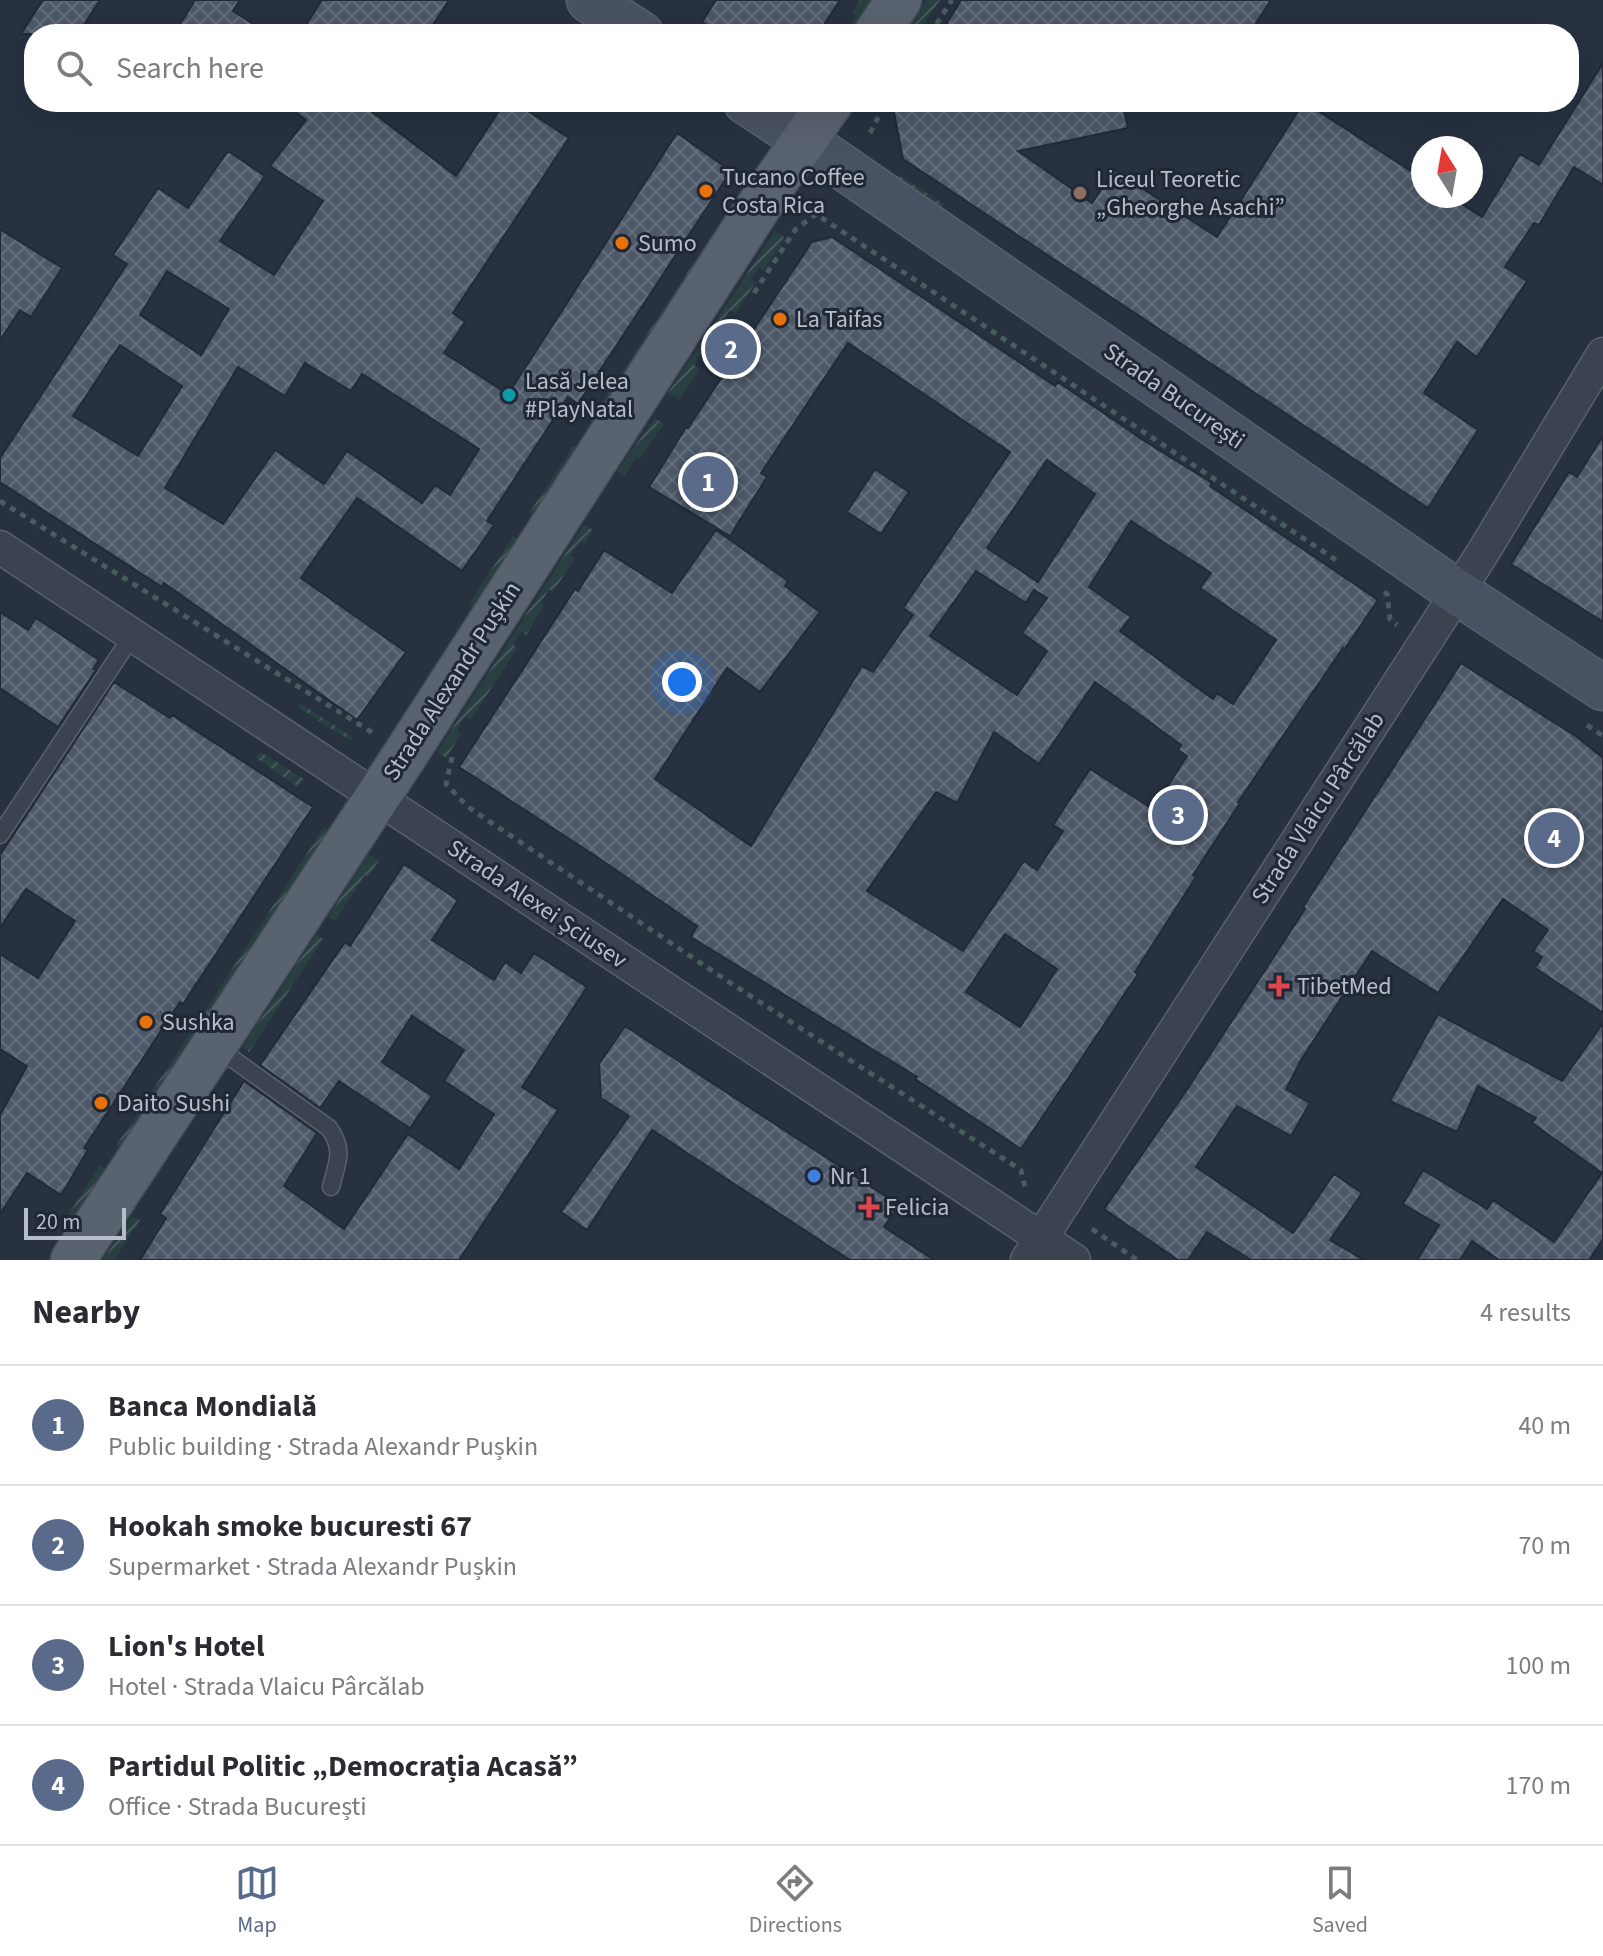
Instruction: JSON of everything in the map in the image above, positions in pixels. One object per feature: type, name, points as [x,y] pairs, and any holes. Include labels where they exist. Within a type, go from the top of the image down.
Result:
[{"type":"main road","points":[[589,0],[626,24]]},
{"type":"main road","points":[[883,24],[899,0]]},
{"type":"main road","name":"Strada București","points":[[761,112],[1457,592],[1591,704]]},
{"type":"main road","name":"Strada Alexandr Pușkin","points":[[73,1260],[772,186],[824,112]]},
{"type":"street","name":"Strada Vlaicu Pârcălab","points":[[1034,1249],[1457,592],[1603,354]]},
{"type":"street","name":"Strada Alexei Șciusev","points":[[0,547],[375,797],[1034,1249],[1074,1260]]},
{"type":"lane","points":[[0,835],[132,636]]},
{"type":"lane","points":[[214,1046],[329,1128],[338,1141],[339,1155],[331,1187]]},
{"type":"path","points":[[936,24],[952,0]]},
{"type":"path","points":[[870,133],[881,112]]},
{"type":"path","points":[[816,214],[1348,568]]},
{"type":"path","points":[[0,501],[373,734],[381,721]]},
{"type":"path","points":[[1374,585],[1387,594],[1390,619],[1422,645]]},
{"type":"path","points":[[1591,704],[1603,736]]},
{"type":"path","points":[[446,784],[468,807],[718,975],[1021,1170],[1025,1189]]},
{"type":"path","points":[[1088,1226],[1137,1260]]},
{"type":"green space","points":[[860,0],[873,0],[857,24],[850,24],[856,16],[852,13]]},
{"type":"green space","points":[[927,0],[940,0],[924,24],[911,24]]},
{"type":"green space","points":[[897,174],[944,204],[941,212],[895,182]]},
{"type":"green space","points":[[737,197],[742,200],[595,424],[590,421]]},
{"type":"green space","points":[[775,231],[785,238],[764,270],[759,268],[751,280],[755,283],[736,313],[730,310],[722,322],[727,326],[708,356],[702,352],[694,365],[700,369],[679,400],[668,393]]},
{"type":"green space","points":[[655,418],[664,424],[624,476],[617,471]]},
{"type":"green space","points":[[573,447],[579,450],[534,517],[529,513]]},
{"type":"green space","points":[[584,525],[593,530],[585,544],[580,542],[571,555],[575,558],[553,592],[549,589],[541,603],[544,606],[526,635],[521,632],[513,645],[517,648],[471,720],[465,717],[457,730],[461,734],[446,758],[437,752]]},
{"type":"green space","points":[[513,536],[519,540],[475,607],[469,604]]},
{"type":"green space","points":[[300,703],[353,737],[350,741],[298,707]]},
{"type":"green space","points":[[261,752],[304,779],[298,787],[256,758]]},
{"type":"green space","points":[[324,827],[329,830],[209,1015],[204,1012]]},
{"type":"green space","points":[[369,854],[379,860],[368,877],[365,875],[335,921],[328,917]]},
{"type":"green space","points":[[316,935],[323,939],[249,1052],[242,1047]]},
{"type":"green space","points":[[192,1030],[198,1032],[121,1150],[116,1146]]},
{"type":"green space","points":[[100,1165],[107,1170],[75,1220],[68,1215]]},
{"type":"green space","points":[[131,1216],[140,1220],[114,1260],[103,1260]]},
{"type":"building","points":[[43,0],[100,0],[84,24],[27,24]]},
{"type":"building","points":[[195,0],[240,0],[233,11],[253,24],[180,24]]},
{"type":"building","points":[[322,0],[449,0],[433,24],[306,24]]},
{"type":"building","points":[[716,0],[840,0],[824,24],[702,22]]},
{"type":"building","points":[[961,0],[1271,0],[1255,24],[946,24]]},
{"type":"building","points":[[1603,63],[1603,185],[1574,167],[1539,225],[1534,223],[1505,267],[1527,281],[1477,357],[1457,342],[1424,393],[1478,430],[1428,508],[903,159],[894,112],[1124,112],[1128,128],[1018,151],[1092,203],[1114,170],[1217,237],[1298,112],[1319,112],[1411,171],[1411,208],[1468,208],[1482,217],[1520,154],[1539,165],[1572,112],[1579,112],[1579,101]]},
{"type":"building","points":[[295,112],[372,112],[456,176],[498,112],[529,112],[569,138],[453,313],[465,322],[444,353],[508,394],[677,133],[731,171],[578,404],[568,397],[487,521],[494,525],[462,571],[357,498],[301,578],[406,652],[357,720],[164,583],[162,587],[0,482],[0,458],[127,264],[113,255],[158,188],[188,208],[228,151],[265,176],[220,241],[274,275],[323,201],[270,166],[306,120]],"holes":[[[167,271],[229,309],[201,355],[140,315]],[[120,345],[182,386],[138,456],[73,416]],[[305,363],[351,391],[362,374],[479,449],[450,495],[435,485],[422,503],[347,451],[324,484],[275,450],[223,524],[165,488],[238,367],[285,396]]]},
{"type":"building","points":[[0,229],[62,268],[31,317],[20,310],[0,340]]},
{"type":"building","points":[[832,237],[1055,386],[1058,382],[1212,483],[1210,486],[1378,600],[1238,802],[1193,875],[1196,877],[1135,972],[1138,974],[1021,1149],[915,1079],[917,1077],[691,937],[697,926],[459,767],[575,589],[578,591],[604,550],[672,593],[716,530],[788,581],[785,586],[820,612],[760,692],[727,668],[655,779],[751,846],[862,666],[873,672],[913,615],[903,608],[1010,452],[848,343],[761,473],[767,477],[730,536],[649,487],[686,427],[812,242]],"holes":[[[1047,460],[1095,494],[1038,582],[987,548]],[[1131,521],[1211,573],[1200,588],[1276,640],[1233,704],[1217,693],[1213,699],[1120,631],[1131,617],[1089,587]],[[976,571],[1026,603],[1034,590],[1047,598],[1022,633],[1047,651],[1017,695],[930,636]],[[1095,682],[1181,745],[1178,750],[1187,756],[1153,809],[1090,769],[1053,825],[1063,831],[1037,870],[1024,861],[963,951],[867,891],[936,792],[957,803],[994,732],[1039,764]],[[1005,934],[1057,969],[1020,1027],[966,992]]]},
{"type":"building","points":[[1603,436],[1603,622],[1511,564],[1569,472],[1577,477]]},
{"type":"building","points":[[875,469],[909,492],[881,534],[847,512]]},
{"type":"building","points":[[0,612],[28,630],[36,618],[99,660],[93,669],[96,670],[58,727],[0,688]]},
{"type":"building","points":[[1461,663],[1577,737],[1603,758],[1603,1013],[1535,968],[1542,957],[1533,951],[1548,930],[1503,899],[1438,993],[1372,951],[1301,1060],[1286,1089],[1310,1103],[1291,1136],[1237,1106],[1196,1167],[1293,1233],[1334,1174],[1362,1193],[1330,1240],[1364,1260],[1251,1260],[1207,1232],[1188,1260],[1178,1260],[1104,1209],[1186,1091],[1305,909],[1303,907]]},
{"type":"building","points":[[114,682],[170,718],[172,715],[313,807],[84,1148],[88,1150],[61,1195],[27,1173],[0,1214],[0,1115],[27,1066],[0,1049],[0,954],[38,978],[75,921],[26,889],[0,928],[0,855]]},
{"type":"building","points":[[404,864],[458,900],[432,940],[494,980],[505,962],[521,973],[534,953],[587,987],[522,1087],[558,1110],[459,1260],[140,1260],[166,1218],[160,1214],[244,1081],[317,1133],[284,1186],[344,1229],[408,1134],[459,1169],[494,1114],[444,1081],[464,1050],[412,1016],[382,1062],[432,1096],[410,1128],[339,1081],[320,1108],[260,1065],[345,942],[350,946]]},
{"type":"building","points":[[1438,1014],[1562,1081],[1603,1023],[1603,1239],[1589,1260],[1499,1260],[1472,1241],[1460,1260],[1417,1260],[1439,1225],[1403,1204],[1423,1170],[1487,1209],[1493,1200],[1554,1242],[1602,1173],[1532,1123],[1536,1118],[1478,1086],[1457,1132],[1390,1101]]},
{"type":"building","points":[[625,1026],[899,1205],[884,1227],[934,1260],[850,1260],[652,1130],[587,1230],[561,1212],[629,1116],[601,1098],[599,1064]]},
{"type":"place","name":"Tucano Coffee Costa Rica","points":[[706,191]]},
{"type":"place","name":"Liceul Teoretic „Gheorghe Asachi”","points":[[1080,193]]},
{"type":"place","name":"Sumo","points":[[622,243]]},
{"type":"place","name":"La Taifas","points":[[780,319]]},
{"type":"place","name":"Hookah smoke bucuresti 67","points":[[731,349]]},
{"type":"place","name":"Lasă Jelea #PlayNatal","points":[[509,395]]},
{"type":"place","name":"Banca Mondială","points":[[708,482]]},
{"type":"place","name":"Lion's Hotel","points":[[1178,815]]},
{"type":"place","name":"Partidul Politic „Democrația Acasă”","points":[[1554,838]]},
{"type":"place","name":"TibetMed","points":[[1279,986]]},
{"type":"place","name":"Sushka","points":[[146,1022]]},
{"type":"place","name":"Daito Sushi","points":[[101,1103]]},
{"type":"place","name":"Nr 1","points":[[814,1176]]},
{"type":"place","name":"Felicia","points":[[869,1207]]}]
